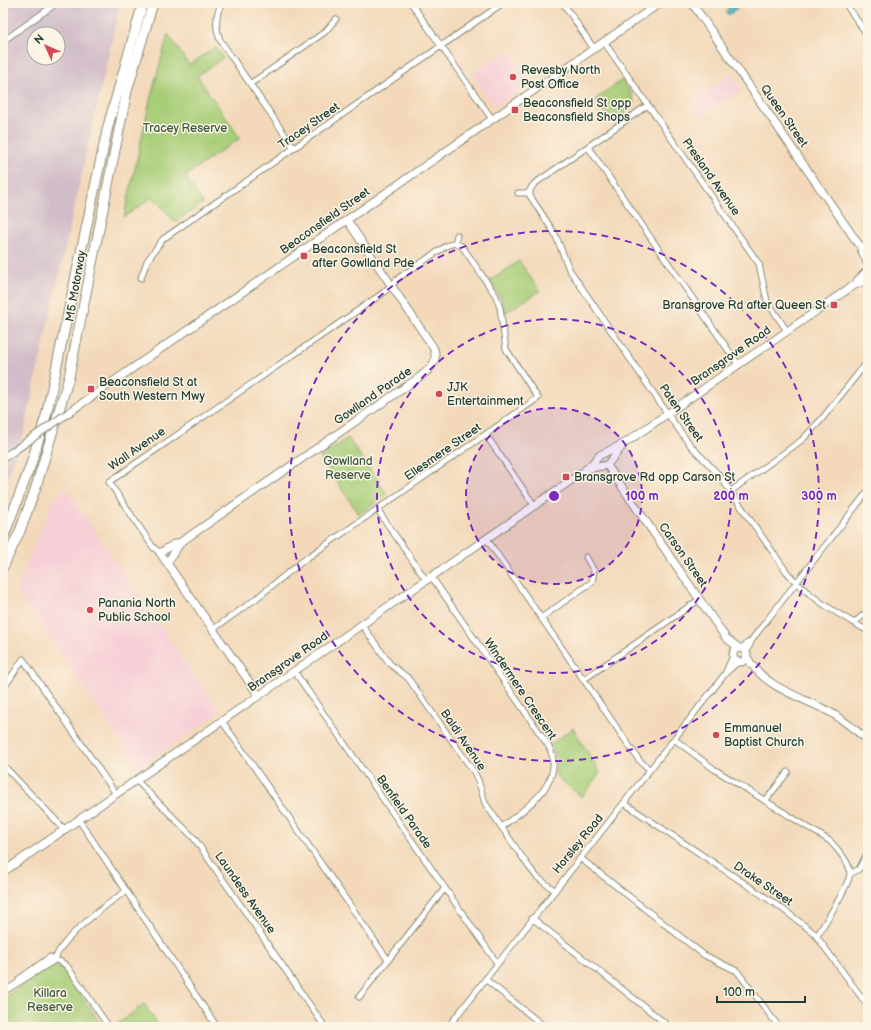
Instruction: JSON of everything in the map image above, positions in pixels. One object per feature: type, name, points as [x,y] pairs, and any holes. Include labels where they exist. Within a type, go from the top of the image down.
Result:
[{"type":"highway","name":"M5 Motorway","points":[[3,538],[30,467],[46,416],[108,126],[143,3]]},
{"type":"highway","name":"M5 Motorway","points":[[3,567],[20,531],[36,487],[69,377],[127,91],[153,3]]},
{"type":"main road","name":"Beaconsfield Street","points":[[3,458],[660,3]]},
{"type":"main road","name":"Queen Street","points":[[692,3],[857,242],[868,254]]},
{"type":"main road","name":"Gowlland Parade","points":[[160,553],[174,544],[181,542],[431,367],[436,359],[433,347],[347,220]]},
{"type":"main road","name":"Queen Street","points":[[857,242],[868,264]]},
{"type":"main road","name":"Bransgrove Road","points":[[851,287],[868,270]]},
{"type":"main road","name":"Bransgrove Road","points":[[3,872],[586,470],[601,455],[625,443],[851,287],[868,279]]},
{"type":"main road","name":"Bransgrove Road","points":[[586,470],[606,464],[625,443]]},
{"type":"main road","points":[[601,455],[609,457],[606,464],[597,461],[601,455]]},
{"type":"main road","name":"Carson Street","points":[[606,464],[726,638],[735,660],[740,661],[757,671],[782,690],[831,713],[868,740]]},
{"type":"main road","name":"Gowlland Parade","points":[[167,563],[181,542]]},
{"type":"main road","name":"Wall Avenue","points":[[160,553],[258,696]]},
{"type":"main road","name":"Carson Street","points":[[726,638],[743,651],[757,671]]},
{"type":"main road","points":[[733,655],[735,650],[743,651],[740,661]]},
{"type":"street","points":[[3,41],[57,3]]},
{"type":"street","points":[[222,3],[216,19],[217,33],[223,46],[294,148]]},
{"type":"street","points":[[412,3],[492,119]]},
{"type":"street","name":"Tracey Street","points":[[141,278],[147,261],[163,239],[504,3]]},
{"type":"street","points":[[563,3],[594,49]]},
{"type":"street","points":[[845,3],[868,36]]},
{"type":"street","points":[[250,84],[325,32],[336,19]]},
{"type":"street","name":"Presland Avenue","points":[[604,42],[759,264],[767,301],[787,331]]},
{"type":"street","points":[[518,193],[530,193],[534,184],[648,105]]},
{"type":"street","points":[[588,147],[738,364]]},
{"type":"street","name":"Paten Street","points":[[530,193],[532,200],[556,234],[569,269],[688,441],[715,470],[731,491],[781,564],[797,582],[827,606],[868,630]]},
{"type":"street","points":[[391,285],[446,246],[455,243],[457,235]]},
{"type":"street","name":"Ellesmere Street","points":[[212,630],[253,601],[304,560],[538,398],[506,348],[500,308],[496,296],[465,249],[455,243]]},
{"type":"street","name":"Wall Avenue","points":[[160,553],[153,547],[109,482],[383,293],[391,285]]},
{"type":"street","points":[[731,491],[782,456],[805,437],[828,412],[868,361]]},
{"type":"street","points":[[486,435],[534,505]]},
{"type":"street","points":[[743,651],[868,491]]},
{"type":"street","name":"Windermere Crescent","points":[[377,510],[428,578],[548,745],[552,755],[553,772],[547,784],[529,806],[501,826]]},
{"type":"street","points":[[486,538],[639,760],[649,769]]},
{"type":"street","points":[[540,618],[592,582],[594,571],[586,557]]},
{"type":"street","points":[[583,680],[700,599]]},
{"type":"street","points":[[854,622],[868,611]]},
{"type":"street","name":"Baldi Avenue","points":[[362,624],[390,664],[408,678],[469,766],[478,780],[485,803],[533,872],[554,890]]},
{"type":"street","name":"Horsley Road","points":[[725,674],[733,655]]},
{"type":"street","points":[[3,689],[23,659],[116,794]]},
{"type":"street","name":"Horsley Road","points":[[448,1027],[649,769],[725,674],[740,661]]},
{"type":"street","name":"Benfield Parade","points":[[294,671],[497,963]]},
{"type":"street","points":[[222,721],[388,960]]},
{"type":"street","points":[[674,739],[714,769],[830,841],[846,862],[850,874],[848,882],[817,936]]},
{"type":"street","points":[[3,765],[65,830]]},
{"type":"street","points":[[765,801],[788,772]]},
{"type":"street","name":"Laundess Avenue","points":[[136,780],[197,841],[325,1027]]},
{"type":"street","name":"Drake Street","points":[[624,803],[780,907],[817,936],[868,1006]]},
{"type":"street","points":[[79,820],[217,1027]]},
{"type":"street","points":[[850,874],[859,869],[868,852]]},
{"type":"street","points":[[580,858],[704,955],[737,971],[780,1027]]},
{"type":"street","points":[[359,997],[445,888]]},
{"type":"street","points":[[3,992],[55,960],[61,946],[92,917],[126,890]]},
{"type":"street","points":[[532,918],[670,1027]]},
{"type":"street","points":[[55,960],[64,963],[67,966],[109,1027]]},
{"type":"street","points":[[484,979],[545,1027]]},
{"type":"street","points":[[864,1000],[868,993]]},
{"type":"shaded area","points":[[3,3],[120,3],[23,436],[3,487]]},
{"type":"shaded area","points":[[508,49],[531,82],[497,106],[493,105],[472,74]]},
{"type":"shaded area","points":[[731,74],[741,89],[701,116],[691,102]]},
{"type":"shaded area","name":"Panania North Public School","points":[[63,485],[220,712],[139,768],[16,590],[54,498],[57,501]]},
{"type":"green space","name":"Tracey Reserve","points":[[168,34],[189,65],[216,47],[223,58],[197,76],[240,138],[185,176],[203,203],[175,222],[153,197],[124,217],[151,96]]},
{"type":"green space","points":[[622,80],[632,96],[634,105],[627,112],[612,122],[596,99]]},
{"type":"green space","points":[[519,261],[540,291],[505,313],[501,299],[490,281]]},
{"type":"green space","name":"Gowlland Reserve","points":[[348,438],[387,494],[359,514],[320,457]]},
{"type":"green space","points":[[573,728],[600,773],[582,797],[556,776],[556,759],[551,744]]},
{"type":"green space","name":"Killara Reserve","points":[[51,966],[58,966],[63,970],[103,1027],[3,1027],[3,998]]},
{"type":"green space","points":[[144,1004],[160,1027],[115,1026]]},
{"type":"water","points":[[731,5],[737,9],[729,15],[726,13],[727,9]]},
{"type":"place","name":"Revesby North Post Office","points":[[513,77]]},
{"type":"place","name":"Beaconsfield St opp Beaconsfield Shops","points":[[515,110]]},
{"type":"place","name":"Beaconsfield St after Gowlland Pde","points":[[304,256]]},
{"type":"place","name":"Bransgrove Rd after Queen St","points":[[834,305]]},
{"type":"place","name":"Beaconsfield St at South Western Mwy","points":[[91,389]]},
{"type":"place","name":"JJK Entertainment","points":[[439,394]]},
{"type":"place","name":"Bransgrove Rd opp Carson St","points":[[566,477]]},
{"type":"place","name":"Panania North Public School","points":[[90,610]]},
{"type":"place","name":"Emmanuel Baptist Church","points":[[716,735]]}]
